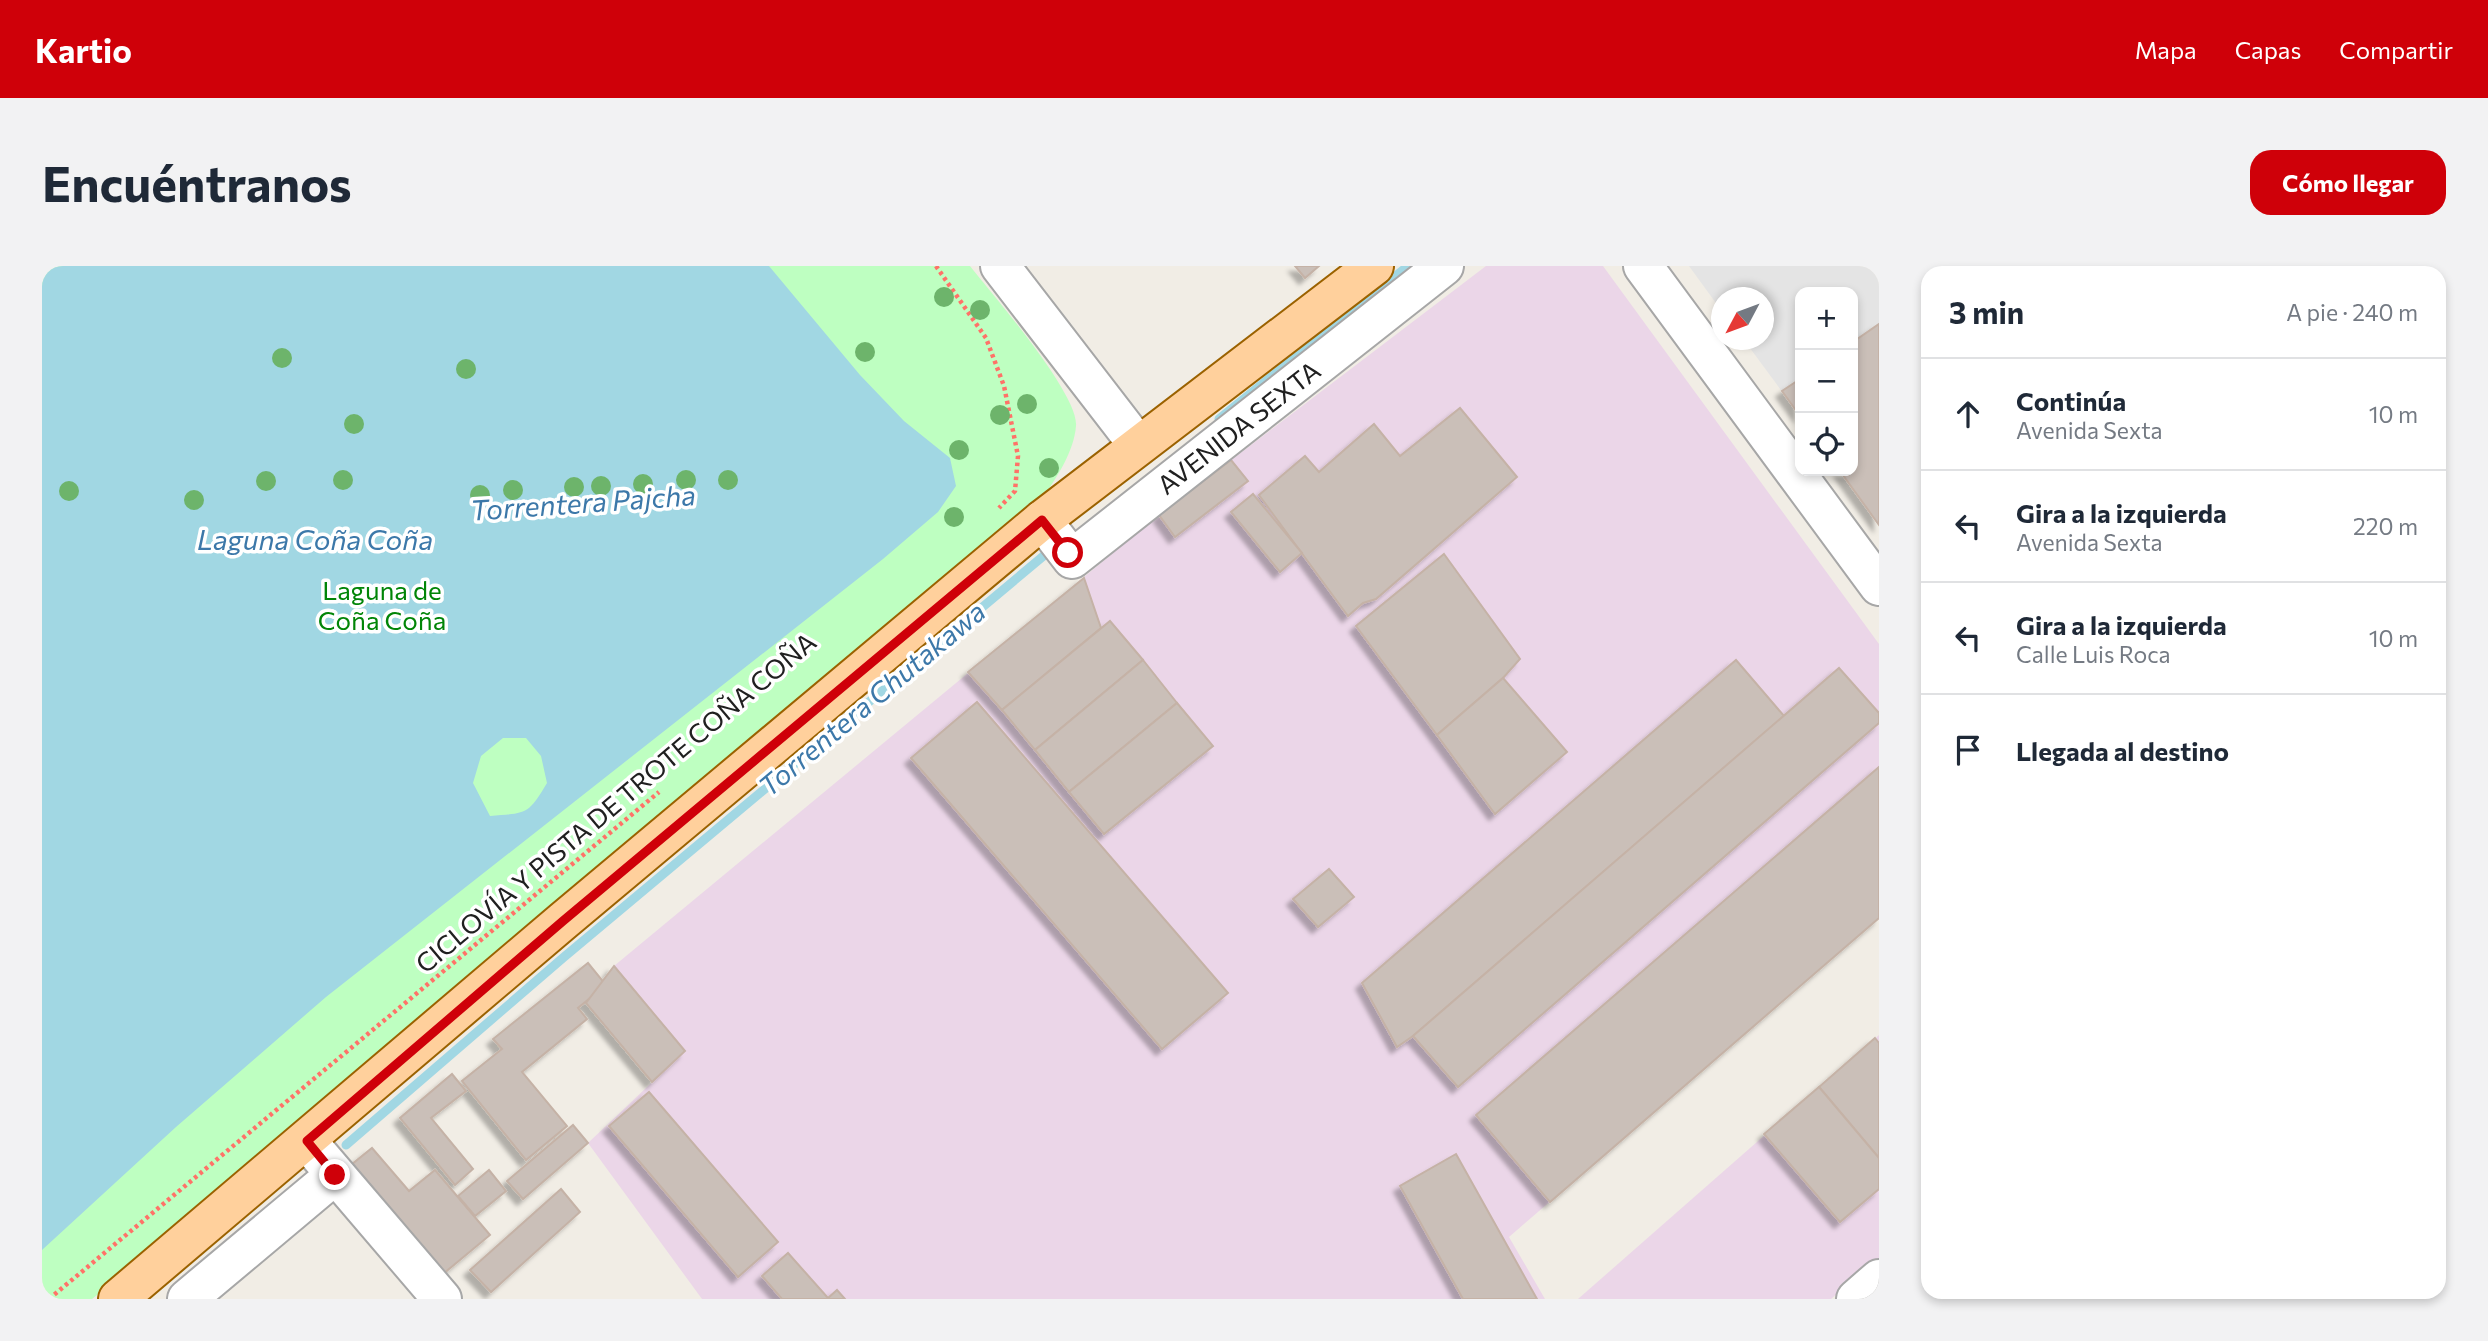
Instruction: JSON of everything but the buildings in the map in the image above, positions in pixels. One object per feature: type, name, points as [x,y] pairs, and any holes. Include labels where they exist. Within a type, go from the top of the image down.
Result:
[{"type":"main road","name":"AVENIDA SEXTA","points":[[118,1299],[205,1259],[307,1141],[563,921],[1052,533],[1138,445],[1374,266]]},
{"type":"street","points":[[1000,266],[1138,445]]},
{"type":"street","name":"AVENIDA SEXTA","points":[[1052,533],[1072,559],[1444,266]]},
{"type":"street","points":[[1643,266],[1879,586]]},
{"type":"street","points":[[307,1141],[442,1299]]},
{"type":"street","name":"AVENIDA SEXTA","points":[[187,1299],[205,1259],[335,1175]]},
{"type":"street","points":[[1856,1299],[1879,1279]]},
{"type":"path","points":[[936,266],[986,338],[1004,386],[1017,456],[1015,491],[991,517]]},
{"type":"path","name":"CICLOVÍA Y PISTA DE TROTE COÑA COÑA","points":[[49,1299],[670,783]]},
{"type":"shaded area","points":[[1486,266],[1603,266],[1879,644],[1879,918],[1509,1237],[1545,1299],[702,1299],[588,1143],[685,1051],[614,966],[1159,515]]},
{"type":"shaded area","points":[[1689,266],[1879,266],[1879,525],[1844,476],[1858,476],[1858,287],[1795,287],[1795,409],[1751,350],[1774,350],[1774,287],[1711,287],[1711,296]]},
{"type":"shaded area","points":[[1879,1035],[1879,1258],[1831,1299],[1578,1299]]},
{"type":"green space","name":"Laguna Coña Coña","points":[[42,266],[970,266],[1014,320],[1064,391],[1073,411],[1075,435],[1065,462],[1045,495],[160,1245],[92,1299],[42,1299]]},
{"type":"water","name":"Laguna Coña Coña","points":[[42,266],[769,266],[860,375],[904,421],[950,458],[956,486],[938,512],[883,559],[326,997],[176,1127],[42,1250]],"holes":[[[503,738],[526,738],[541,756],[547,783],[525,810],[490,816],[473,783],[481,756]]]},
{"type":"waterway","name":"Torrentera Chutakawa","points":[[1219,419],[1408,266]]},
{"type":"waterway","name":"Torrentera Chutakawa","points":[[346,1145],[564,957],[1053,548]]},
{"type":"route","points":[[335,1175],[307,1141],[563,921],[1042,520],[1068,553]]},
{"type":"water label","name":"Torrentera Pajcha","points":[[583,503]]},
{"type":"park label","name":"Laguna de Coña Coña","points":[[382,606]]}]
